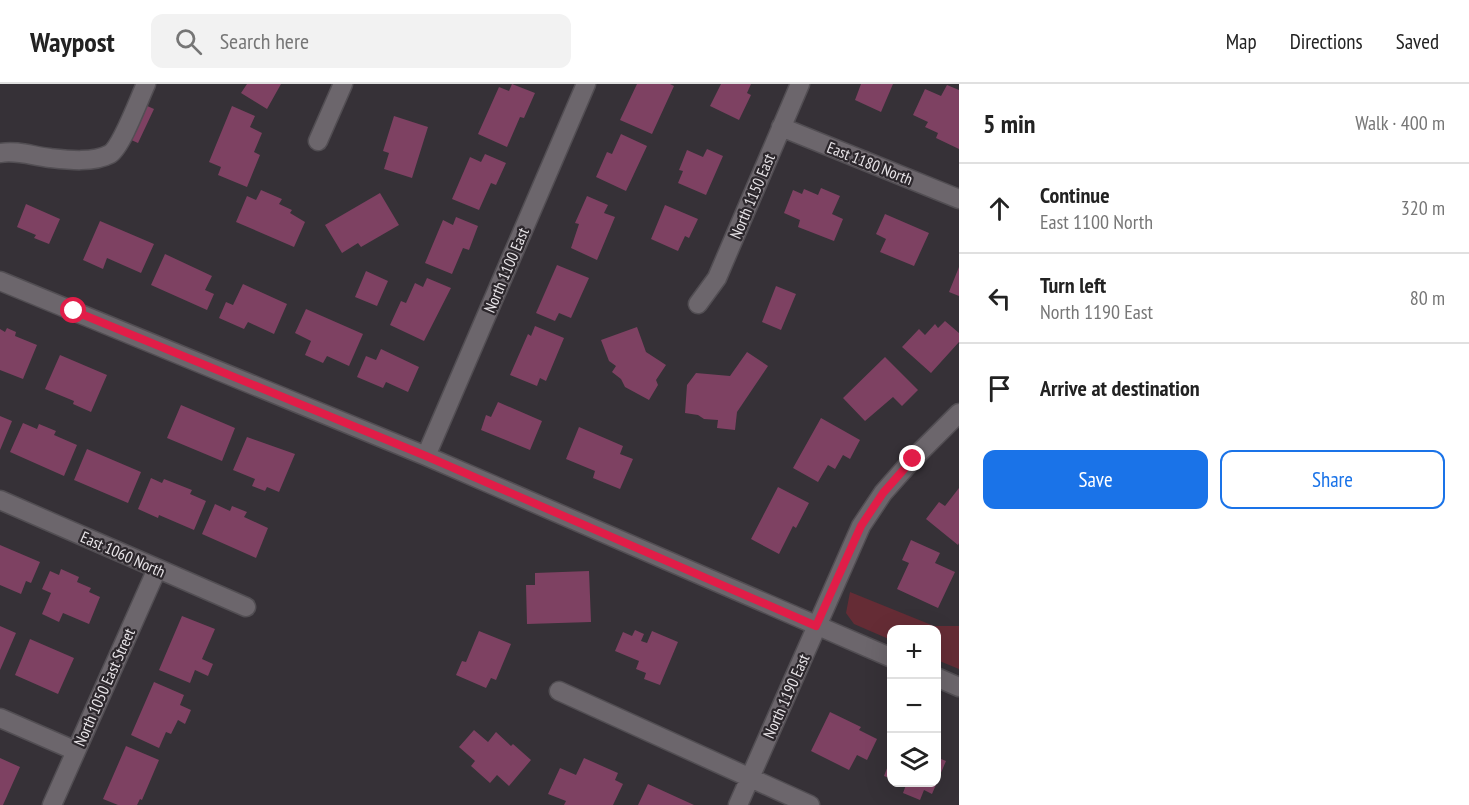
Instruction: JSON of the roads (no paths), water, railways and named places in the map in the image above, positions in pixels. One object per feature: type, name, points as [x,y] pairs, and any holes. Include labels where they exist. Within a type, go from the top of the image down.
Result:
[{"type":"street","points":[[318,141],[343,84]]},
{"type":"street","name":"North 1100 East","points":[[426,456],[586,84]]},
{"type":"street","name":"North 1150 East","points":[[698,304],[717,278],[800,84]]},
{"type":"street","points":[[0,153],[20,151],[48,158],[85,160],[111,153],[123,136],[141,86]]},
{"type":"street","name":"East 1180 North","points":[[782,127],[959,200]]},
{"type":"street","points":[[0,281],[426,456],[887,656]]},
{"type":"street","name":"North 1190 East","points":[[738,805],[861,526],[883,493],[959,413]]},
{"type":"street","name":"East 1060 North","points":[[0,500],[246,607]]},
{"type":"street","name":"North 1050 East Street","points":[[52,805],[157,569]]},
{"type":"street","points":[[941,679],[959,687]]},
{"type":"street","points":[[559,691],[810,805]]},
{"type":"street","points":[[0,718],[76,751]]}]
